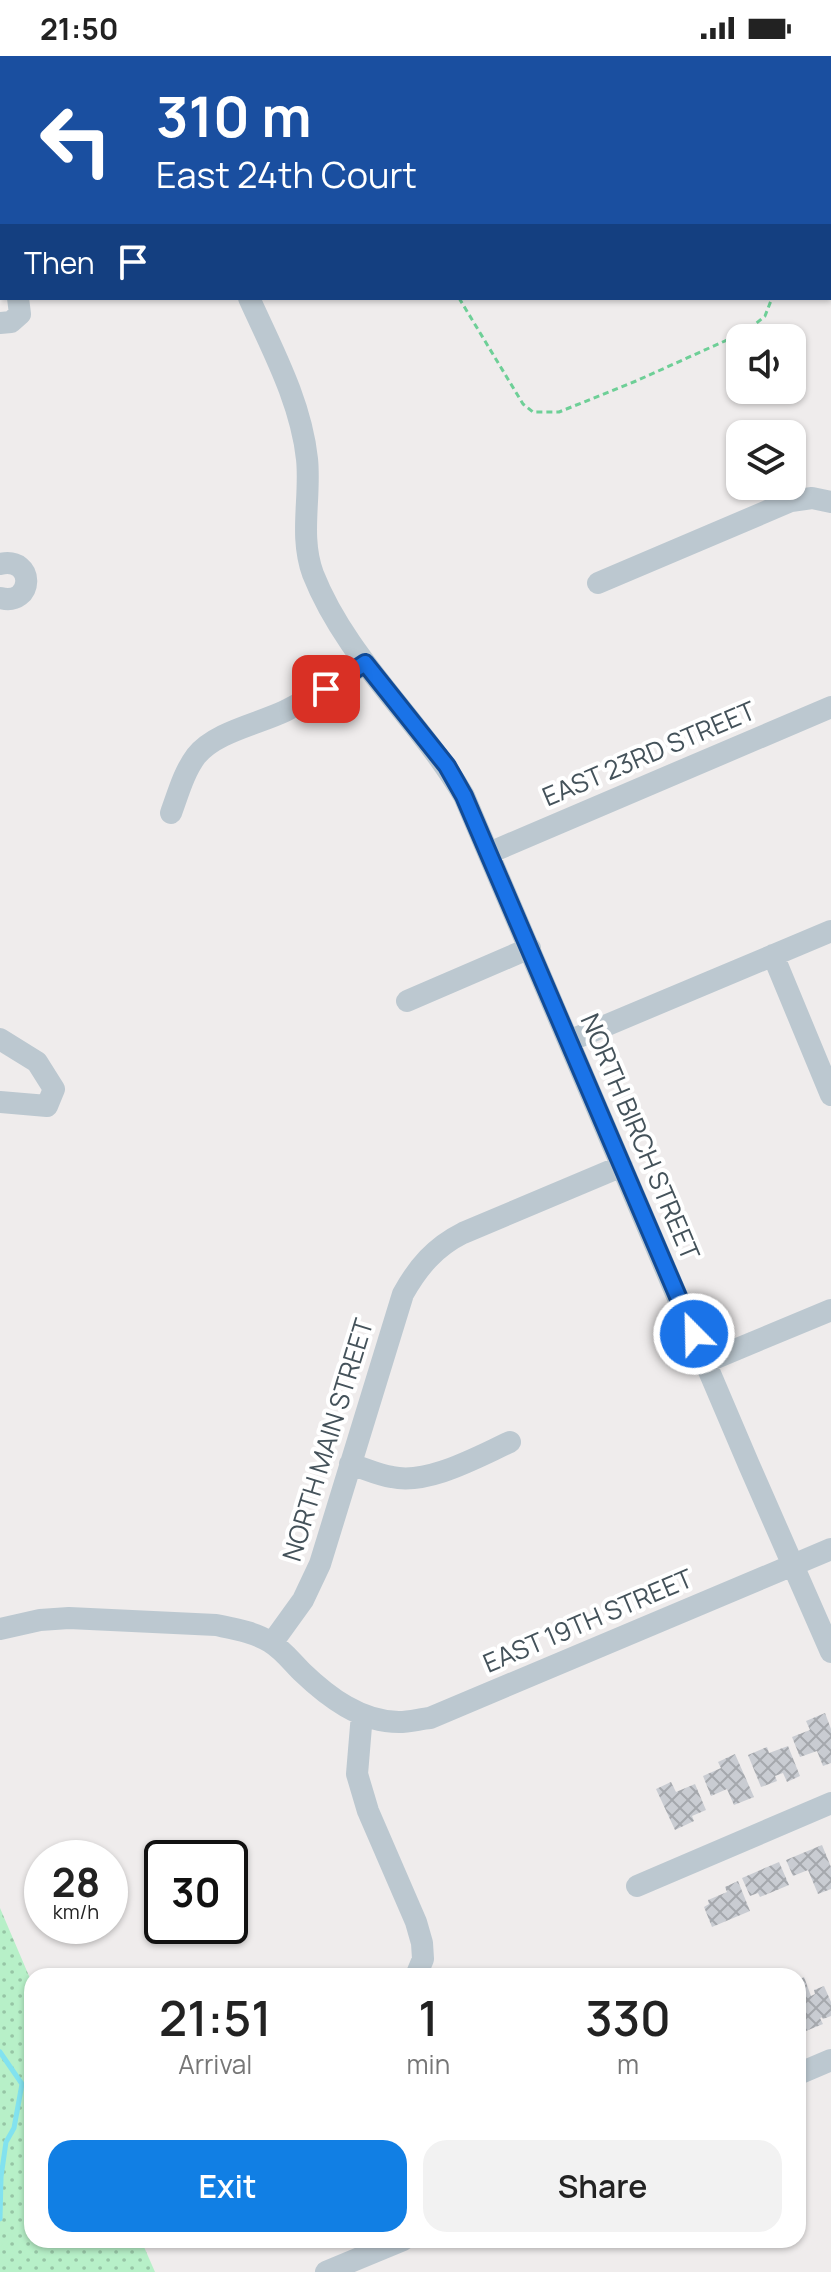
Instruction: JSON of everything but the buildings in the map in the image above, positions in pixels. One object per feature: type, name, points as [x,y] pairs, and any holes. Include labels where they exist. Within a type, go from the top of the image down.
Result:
[{"type":"street","points":[[0,323],[11,322],[20,314],[18,300]]},
{"type":"street","name":"NORTH BIRCH STREET","points":[[250,300],[295,404],[307,459],[305,517],[312,570],[338,624],[447,766],[464,796],[831,1652]]},
{"type":"street","points":[[598,583],[791,501],[812,498],[830,501]]},
{"type":"street","points":[[0,564],[17,564],[27,579],[25,589],[17,597],[8,600],[0,598]]},
{"type":"street","points":[[171,813],[187,772],[197,756],[213,741],[283,712],[365,663]]},
{"type":"street","name":"EAST 23RD STREET","points":[[489,853],[831,707]]},
{"type":"street","points":[[569,1041],[831,931]]},
{"type":"street","points":[[407,1001],[530,948]]},
{"type":"street","points":[[773,955],[831,1095]]},
{"type":"street","points":[[0,1039],[37,1062],[54,1089],[47,1106],[0,1102]]},
{"type":"street","name":"NORTH MAIN STREET","points":[[272,1643],[296,1612],[313,1582],[403,1294],[420,1267],[447,1241],[463,1233],[622,1166]]},
{"type":"street","points":[[706,1362],[831,1310]]},
{"type":"street","points":[[350,1464],[394,1478],[423,1476],[457,1466],[510,1442]]},
{"type":"street","name":"EAST 19TH STREET","points":[[272,1643],[329,1696],[362,1714],[398,1722],[430,1718],[831,1549]]},
{"type":"street","points":[[0,1629],[40,1620],[69,1618],[216,1625],[254,1634],[272,1643]]},
{"type":"street","points":[[362,1714],[357,1774],[368,1811],[419,1933],[423,1959],[419,1968]]},
{"type":"street","points":[[637,1886],[831,1803]]},
{"type":"street","points":[[806,2071],[831,2060]]},
{"type":"street","points":[[326,2272],[384,2248]]},
{"type":"path","points":[[460,300],[523,404],[533,412],[559,412],[747,331],[765,316],[771,300]]},
{"type":"green space","points":[[0,1908],[26,1968],[24,2248],[144,2248],[155,2272],[0,2272]]},
{"type":"waterway","points":[[0,2052],[22,2084],[14,2128],[6,2142],[0,2219]]},
{"type":"route","points":[[326,689],[365,663],[447,766],[464,796],[694,1334]]}]
